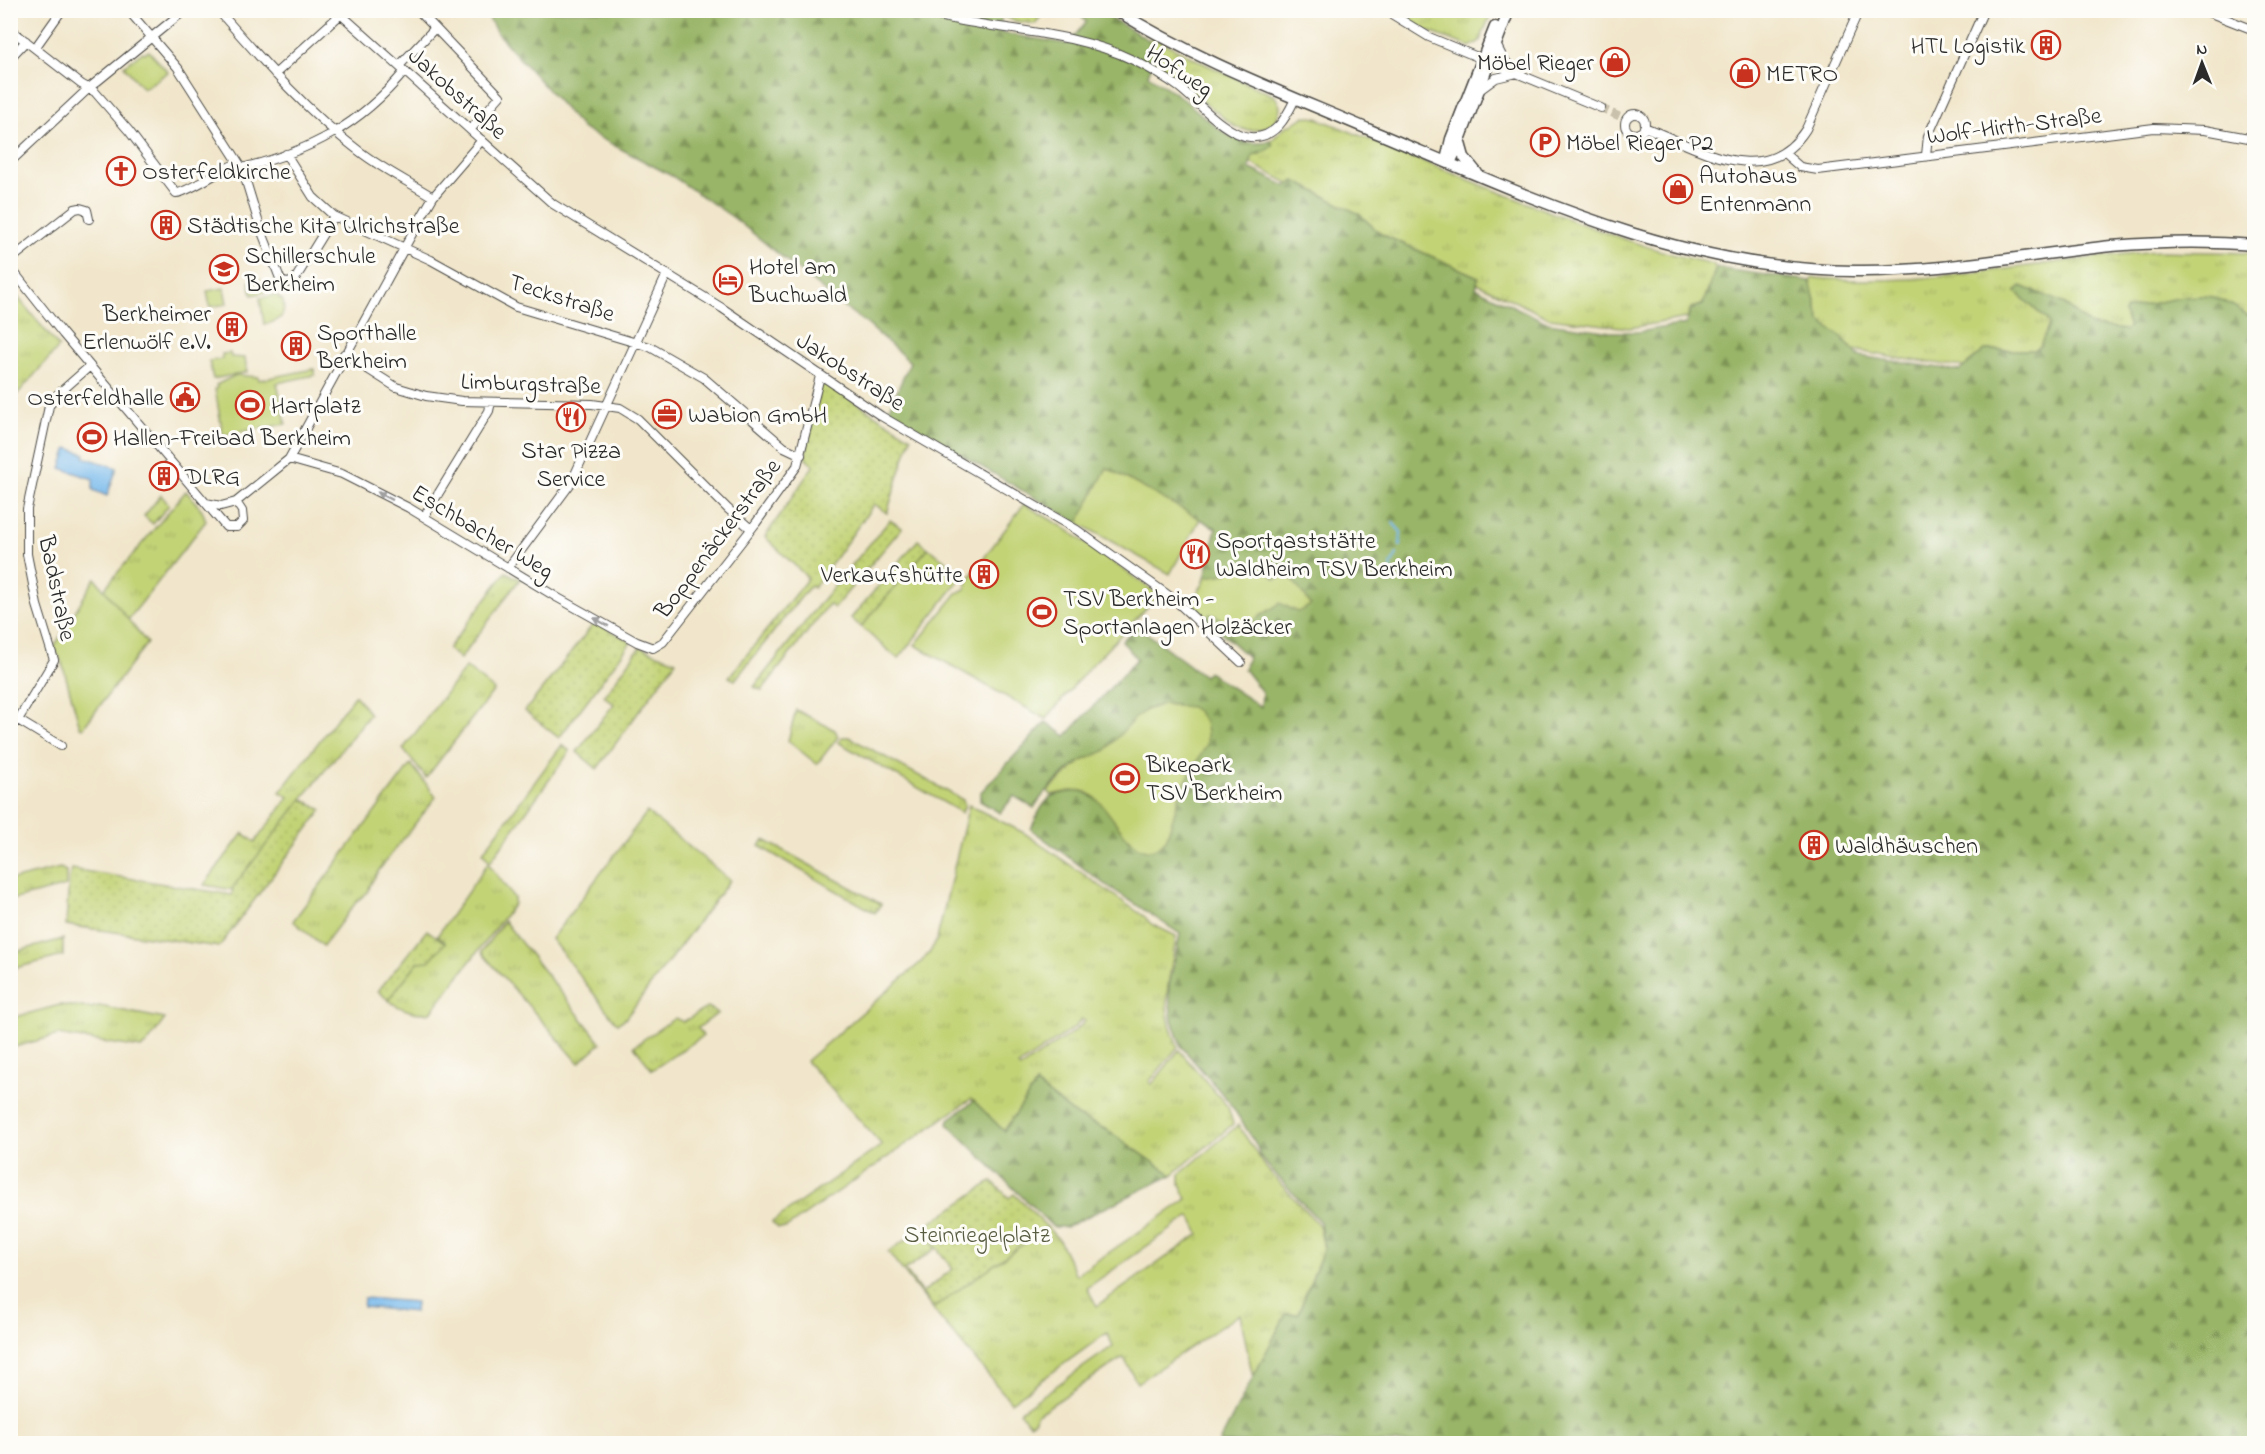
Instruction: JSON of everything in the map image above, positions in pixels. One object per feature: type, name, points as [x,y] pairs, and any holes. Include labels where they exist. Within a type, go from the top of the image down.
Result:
[{"type":"main road","points":[[1116,10],[1179,46],[1295,99],[1447,162],[1592,220],[1661,243],[1747,263],[1797,269],[1909,270],[2133,244],[2207,242],[2254,245]]},
{"type":"main road","points":[[1480,175],[1464,157],[1456,139],[1501,10]]},
{"type":"main road","points":[[1447,162],[1446,156],[1478,92],[1485,60],[1496,44],[1509,10]]},
{"type":"main road","points":[[1423,152],[1439,150],[1456,139]]},
{"type":"street","points":[[35,48],[62,10]]},
{"type":"street","points":[[128,10],[198,96],[239,165],[275,270],[283,282],[294,281],[334,216]]},
{"type":"street","points":[[10,162],[89,88],[185,10]]},
{"type":"street","points":[[218,10],[275,74],[335,132],[370,159],[433,197]]},
{"type":"street","points":[[418,10],[500,96],[471,130]]},
{"type":"street","name":"Hofweg","points":[[916,10],[974,23],[1055,34],[1110,50],[1164,77],[1227,128],[1246,136],[1263,136],[1278,128],[1295,99]]},
{"type":"street","points":[[1385,10],[1418,32],[1601,108]]},
{"type":"street","points":[[1644,127],[1737,162],[1766,161],[1784,153],[1806,129],[1859,10]]},
{"type":"street","points":[[1926,155],[1928,136],[1984,10]]},
{"type":"street","points":[[2203,10],[2254,30]]},
{"type":"street","points":[[275,74],[339,12]]},
{"type":"street","name":"Jakobstraße","points":[[339,12],[553,204],[733,315],[820,376],[895,424],[1077,530],[1175,600],[1241,662]]},
{"type":"street","points":[[10,28],[95,92],[129,130],[174,191],[182,193],[213,174],[239,165],[286,154],[351,124],[371,107],[435,28]]},
{"type":"street","points":[[10,58],[26,41]]},
{"type":"street","points":[[1496,44],[1504,60],[1517,73]]},
{"type":"street","points":[[1478,92],[1496,78],[1517,73]]},
{"type":"street","name":"Wolf-Hirth-Straße","points":[[1784,153],[1800,167],[1815,170],[2163,128],[2205,130],[2254,140]]},
{"type":"street","points":[[206,502],[221,506],[236,502],[289,459],[344,354],[356,337],[433,197],[482,140]]},
{"type":"street","name":"Teckstraße","points":[[286,154],[313,196],[334,216],[404,247],[516,307],[636,342],[683,364],[704,378],[784,447],[801,455]]},
{"type":"street","points":[[10,260],[72,210],[86,209],[89,219]]},
{"type":"street","points":[[12,273],[206,502],[222,525],[232,529],[243,521],[242,511],[236,502]]},
{"type":"street","points":[[508,567],[571,483],[667,274]]},
{"type":"street","name":"Limburgstraße","points":[[344,354],[388,382],[410,392],[453,400],[607,405],[620,408],[638,419],[751,529]]},
{"type":"street","name":"Badstraße","points":[[10,726],[18,720],[54,660],[37,605],[27,554],[26,520],[34,468],[51,402],[90,366]]},
{"type":"street","name":"Boppenäckerstraße","points":[[653,648],[663,642],[793,472],[801,455],[820,376]]},
{"type":"street","points":[[424,517],[489,411],[491,402]]},
{"type":"street","name":"Eschbacher Weg","points":[[289,459],[342,474],[424,517],[637,642],[653,648]]},
{"type":"street","points":[[18,720],[61,746]]},
{"type":"green space","points":[[485,11],[983,11],[1001,18],[1001,33],[1068,44],[1086,22],[1077,11],[1099,11],[1149,40],[1152,64],[1148,75],[1182,98],[1224,133],[1246,142],[1271,141],[1273,145],[1264,152],[1253,155],[1249,168],[1286,186],[1295,181],[1359,214],[1381,234],[1478,277],[1476,288],[1548,323],[1611,332],[1638,332],[1686,324],[1691,308],[1703,305],[1716,268],[1810,281],[1820,321],[1840,336],[1859,356],[1959,371],[1985,350],[2034,350],[2040,346],[2049,325],[2048,321],[2016,292],[2021,286],[2059,301],[2092,326],[2126,330],[2129,328],[2125,310],[2193,296],[2219,299],[2254,320],[2253,1443],[1219,1443],[1286,1314],[1298,1314],[1324,1248],[1320,1222],[1260,1156],[1256,1144],[1230,1103],[1181,1046],[1172,1020],[1169,995],[1180,934],[1099,880],[1031,829],[1049,799],[1062,793],[1083,791],[1102,803],[1129,841],[1166,840],[1182,788],[1193,767],[1176,704],[1161,705],[1142,713],[1105,751],[1080,762],[1061,777],[1042,796],[1034,808],[1014,796],[1000,813],[980,801],[980,793],[1046,722],[1066,736],[1137,659],[1122,641],[1137,626],[1204,676],[1208,672],[1261,707],[1262,692],[1244,669],[1248,657],[1190,604],[1204,583],[1216,528],[1107,468],[1078,523],[888,412],[910,362],[866,323],[734,218],[672,176],[583,129],[497,33]]},
{"type":"green space","points":[[993,11],[1045,11],[1035,24],[1014,21]]},
{"type":"green space","points":[[1392,11],[1492,11],[1480,41],[1470,47],[1422,29]]},
{"type":"green space","points":[[1153,37],[1275,96],[1280,106],[1279,114],[1270,125],[1257,130],[1234,126],[1171,76],[1152,64],[1149,40]]},
{"type":"green space","points":[[149,51],[168,72],[143,89],[124,66],[143,52]]},
{"type":"green space","points":[[1305,116],[1317,118],[1607,233],[1713,264],[1716,268],[1702,305],[1691,308],[1687,318],[1629,328],[1549,318],[1477,283],[1478,277],[1381,234],[1359,214],[1295,181],[1290,184],[1250,163],[1253,155],[1260,154],[1273,145],[1271,141],[1287,125],[1290,126]]},
{"type":"green space","points":[[2159,251],[2254,253],[2254,320],[2235,307],[2124,313],[2129,329],[2126,331],[2092,326],[2063,303],[2016,292],[2048,321],[2049,325],[2040,346],[2034,350],[1985,350],[1964,367],[1854,350],[1820,321],[1810,281],[1813,278],[1904,279],[1977,273],[2086,258]]},
{"type":"green space","points":[[260,279],[266,292],[252,295],[249,282]]},
{"type":"green space","points":[[10,288],[59,347],[13,399],[10,398]]},
{"type":"green space","points":[[224,288],[227,304],[210,307],[207,291]]},
{"type":"green space","points":[[276,295],[283,301],[282,315],[274,322],[264,324],[260,298]]},
{"type":"green space","points":[[230,353],[231,357],[245,358],[247,372],[213,379],[209,361],[222,359],[222,354]]},
{"type":"green space","name":"Hartplatz","points":[[314,369],[315,375],[277,383],[286,424],[223,435],[216,385],[236,375],[258,377],[259,380]]},
{"type":"green space","points":[[826,384],[911,437],[887,513],[874,504],[814,588],[810,586],[735,680],[729,677],[808,578],[765,537],[814,465],[805,458],[820,385]]},
{"type":"green space","points":[[1107,468],[1200,519],[1170,574],[1078,523]]},
{"type":"green space","points":[[186,491],[202,510],[206,521],[128,620],[104,589]]},
{"type":"green space","points":[[161,495],[169,505],[153,524],[144,516]]},
{"type":"green space","name":"TSV Berkheim - Sportanlagen Holzäcker","points":[[1024,504],[1060,525],[1155,592],[1155,599],[1087,670],[1046,719],[915,645],[957,593],[965,589],[969,578]]},
{"type":"green space","points":[[890,520],[902,528],[834,608],[829,604],[762,690],[754,687],[824,598]]},
{"type":"green space","points":[[918,540],[928,548],[861,627],[851,618]]},
{"type":"green space","points":[[928,548],[962,573],[961,578],[899,658],[861,627]]},
{"type":"green space","points":[[1239,565],[1244,569],[1262,566],[1276,579],[1285,574],[1292,579],[1311,605],[1298,612],[1280,603],[1239,630],[1229,632],[1218,617],[1210,614],[1204,618],[1190,604],[1204,583],[1205,577],[1224,574],[1231,567]]},
{"type":"green space","points":[[506,572],[520,579],[460,659],[448,649]]},
{"type":"green space","points":[[95,578],[147,643],[83,728],[80,727],[62,663],[54,647]]},
{"type":"green space","points":[[595,622],[631,642],[559,738],[525,711]]},
{"type":"green space","points":[[640,647],[676,661],[597,769],[577,752],[614,704],[604,696]]},
{"type":"green space","points":[[466,667],[494,690],[426,778],[403,749]]},
{"type":"green space","points":[[355,695],[370,714],[233,890],[204,885],[243,833],[255,842],[289,797],[280,792]]},
{"type":"green space","name":"Bikepark TSV Berkheim","points":[[1163,704],[1191,707],[1198,712],[1205,722],[1207,744],[1182,788],[1166,840],[1154,849],[1143,849],[1132,843],[1093,796],[1083,791],[1051,795],[1048,791],[1080,762],[1105,751],[1134,719],[1146,710]]},
{"type":"green space","points":[[796,710],[835,730],[838,737],[817,764],[788,741]]},
{"type":"green space","points":[[843,737],[849,737],[963,800],[965,804],[962,813],[838,742]]},
{"type":"green space","points":[[562,745],[570,751],[490,862],[483,852]]},
{"type":"green space","points":[[411,764],[436,797],[379,870],[368,892],[357,901],[323,946],[293,921]]},
{"type":"green space","points":[[302,799],[322,810],[219,947],[66,925],[69,878],[72,869],[232,895],[233,887]]},
{"type":"green space","points":[[969,805],[1024,833],[1145,917],[1151,924],[1176,936],[1167,1003],[1168,1016],[1178,1047],[1149,1082],[1152,1084],[1179,1050],[1228,1107],[1233,1124],[1172,1175],[1107,1130],[1077,1116],[1036,1084],[1004,1132],[971,1099],[786,1228],[778,1228],[772,1222],[882,1145],[806,1061],[921,962],[937,939]],"holes":[[[1082,1019],[1085,1021],[1076,1030],[1020,1068],[1018,1066],[1075,1027]]]},
{"type":"green space","points":[[647,812],[730,880],[625,1019],[618,1023],[551,939]]},
{"type":"green space","points":[[764,840],[881,904],[875,913],[759,846]]},
{"type":"green space","points":[[488,863],[514,898],[514,904],[431,1012],[414,1012],[392,1003],[388,1000],[418,962],[445,942],[437,936]]},
{"type":"green space","points":[[60,868],[66,871],[66,886],[11,900],[11,880]]},
{"type":"green space","points":[[504,921],[601,1043],[579,1063],[482,953]]},
{"type":"green space","points":[[427,930],[445,943],[429,961],[418,962],[388,1000],[378,991]]},
{"type":"green space","points":[[63,939],[63,956],[11,969],[11,953]]},
{"type":"green space","points":[[60,1005],[91,1008],[99,1006],[165,1019],[146,1045],[141,1048],[58,1035],[11,1048],[11,1018]]},
{"type":"green space","points":[[708,1007],[718,1013],[698,1028],[703,1036],[652,1070],[634,1046],[675,1018],[683,1022]]},
{"type":"green space","points":[[1036,1084],[1077,1116],[1107,1130],[1172,1175],[1066,1227],[1053,1227],[948,1124],[949,1119],[974,1101],[1004,1131]]},
{"type":"green space","points":[[1238,1125],[1267,1169],[1319,1225],[1324,1248],[1298,1314],[1286,1314],[1253,1378],[1240,1314],[1137,1383],[1124,1358],[1121,1359],[1036,1415],[1035,1420],[1030,1424],[1019,1412],[1113,1346],[1107,1333],[1011,1402],[939,1317],[888,1252],[922,1229],[936,1248],[905,1270],[933,1308],[1047,1227],[1059,1240],[1076,1275],[1187,1199],[1180,1184],[1180,1174]],"holes":[[[1190,1216],[1199,1234],[1097,1306],[1087,1288]]]},
{"type":"green space","name":"Steinriegelplatz","points":[[992,1181],[1009,1198],[1014,1194],[1047,1227],[933,1308],[922,1293],[953,1269],[922,1229]]},
{"type":"water","points":[[68,448],[85,454],[84,457],[117,468],[107,496],[93,490],[93,479],[61,468]]},
{"type":"water","points":[[364,1298],[416,1302],[415,1312],[363,1307]]},
{"type":"waterway","points":[[1393,523],[1401,532],[1400,546]]},
{"type":"waterway","points":[[1391,565],[1397,554]]},
{"type":"tunnel","points":[[1601,108],[1627,120]]},
{"type":"place","name":"HTL Logistik","points":[[2046,45]]},
{"type":"place","name":"Möbel Rieger","points":[[1615,62]]},
{"type":"place","name":"METRO","points":[[1745,73]]},
{"type":"place","name":"Möbel Rieger P2","points":[[1545,142]]},
{"type":"place","name":"Osterfeldkirche","points":[[121,171]]},
{"type":"place","name":"Autohaus Entenmann","points":[[1678,189]]},
{"type":"place","name":"Städtische Kita Ulrichstraße","points":[[166,225]]},
{"type":"place","name":"Schillerschule Berkheim","points":[[224,269]]},
{"type":"place","name":"Hotel am Buchwald","points":[[728,280]]},
{"type":"place","name":"Berkheimer Erlenwölf e.V.","points":[[232,327]]},
{"type":"place","name":"Sporthalle Berkheim","points":[[296,346]]},
{"type":"place","name":"Osterfeldhalle","points":[[185,397]]},
{"type":"place","name":"Hartplatz","points":[[250,405]]},
{"type":"place","name":"Wabion GmbH","points":[[667,414]]},
{"type":"place","name":"Star Pizza Service","points":[[571,417]]},
{"type":"place","name":"Hallen-Freibad Berkheim","points":[[92,437]]},
{"type":"place","name":"DLRG","points":[[164,476]]},
{"type":"place","name":"Sportgaststätte Waldheim TSV Berkheim","points":[[1195,554]]},
{"type":"place","name":"Verkaufshütte","points":[[984,574]]},
{"type":"place","name":"TSV Berkheim - Sportanlagen Holzäcker","points":[[1042,612]]},
{"type":"place","name":"Bikepark TSV Berkheim","points":[[1125,778]]},
{"type":"place","name":"Waldhäuschen","points":[[1814,845]]}]
